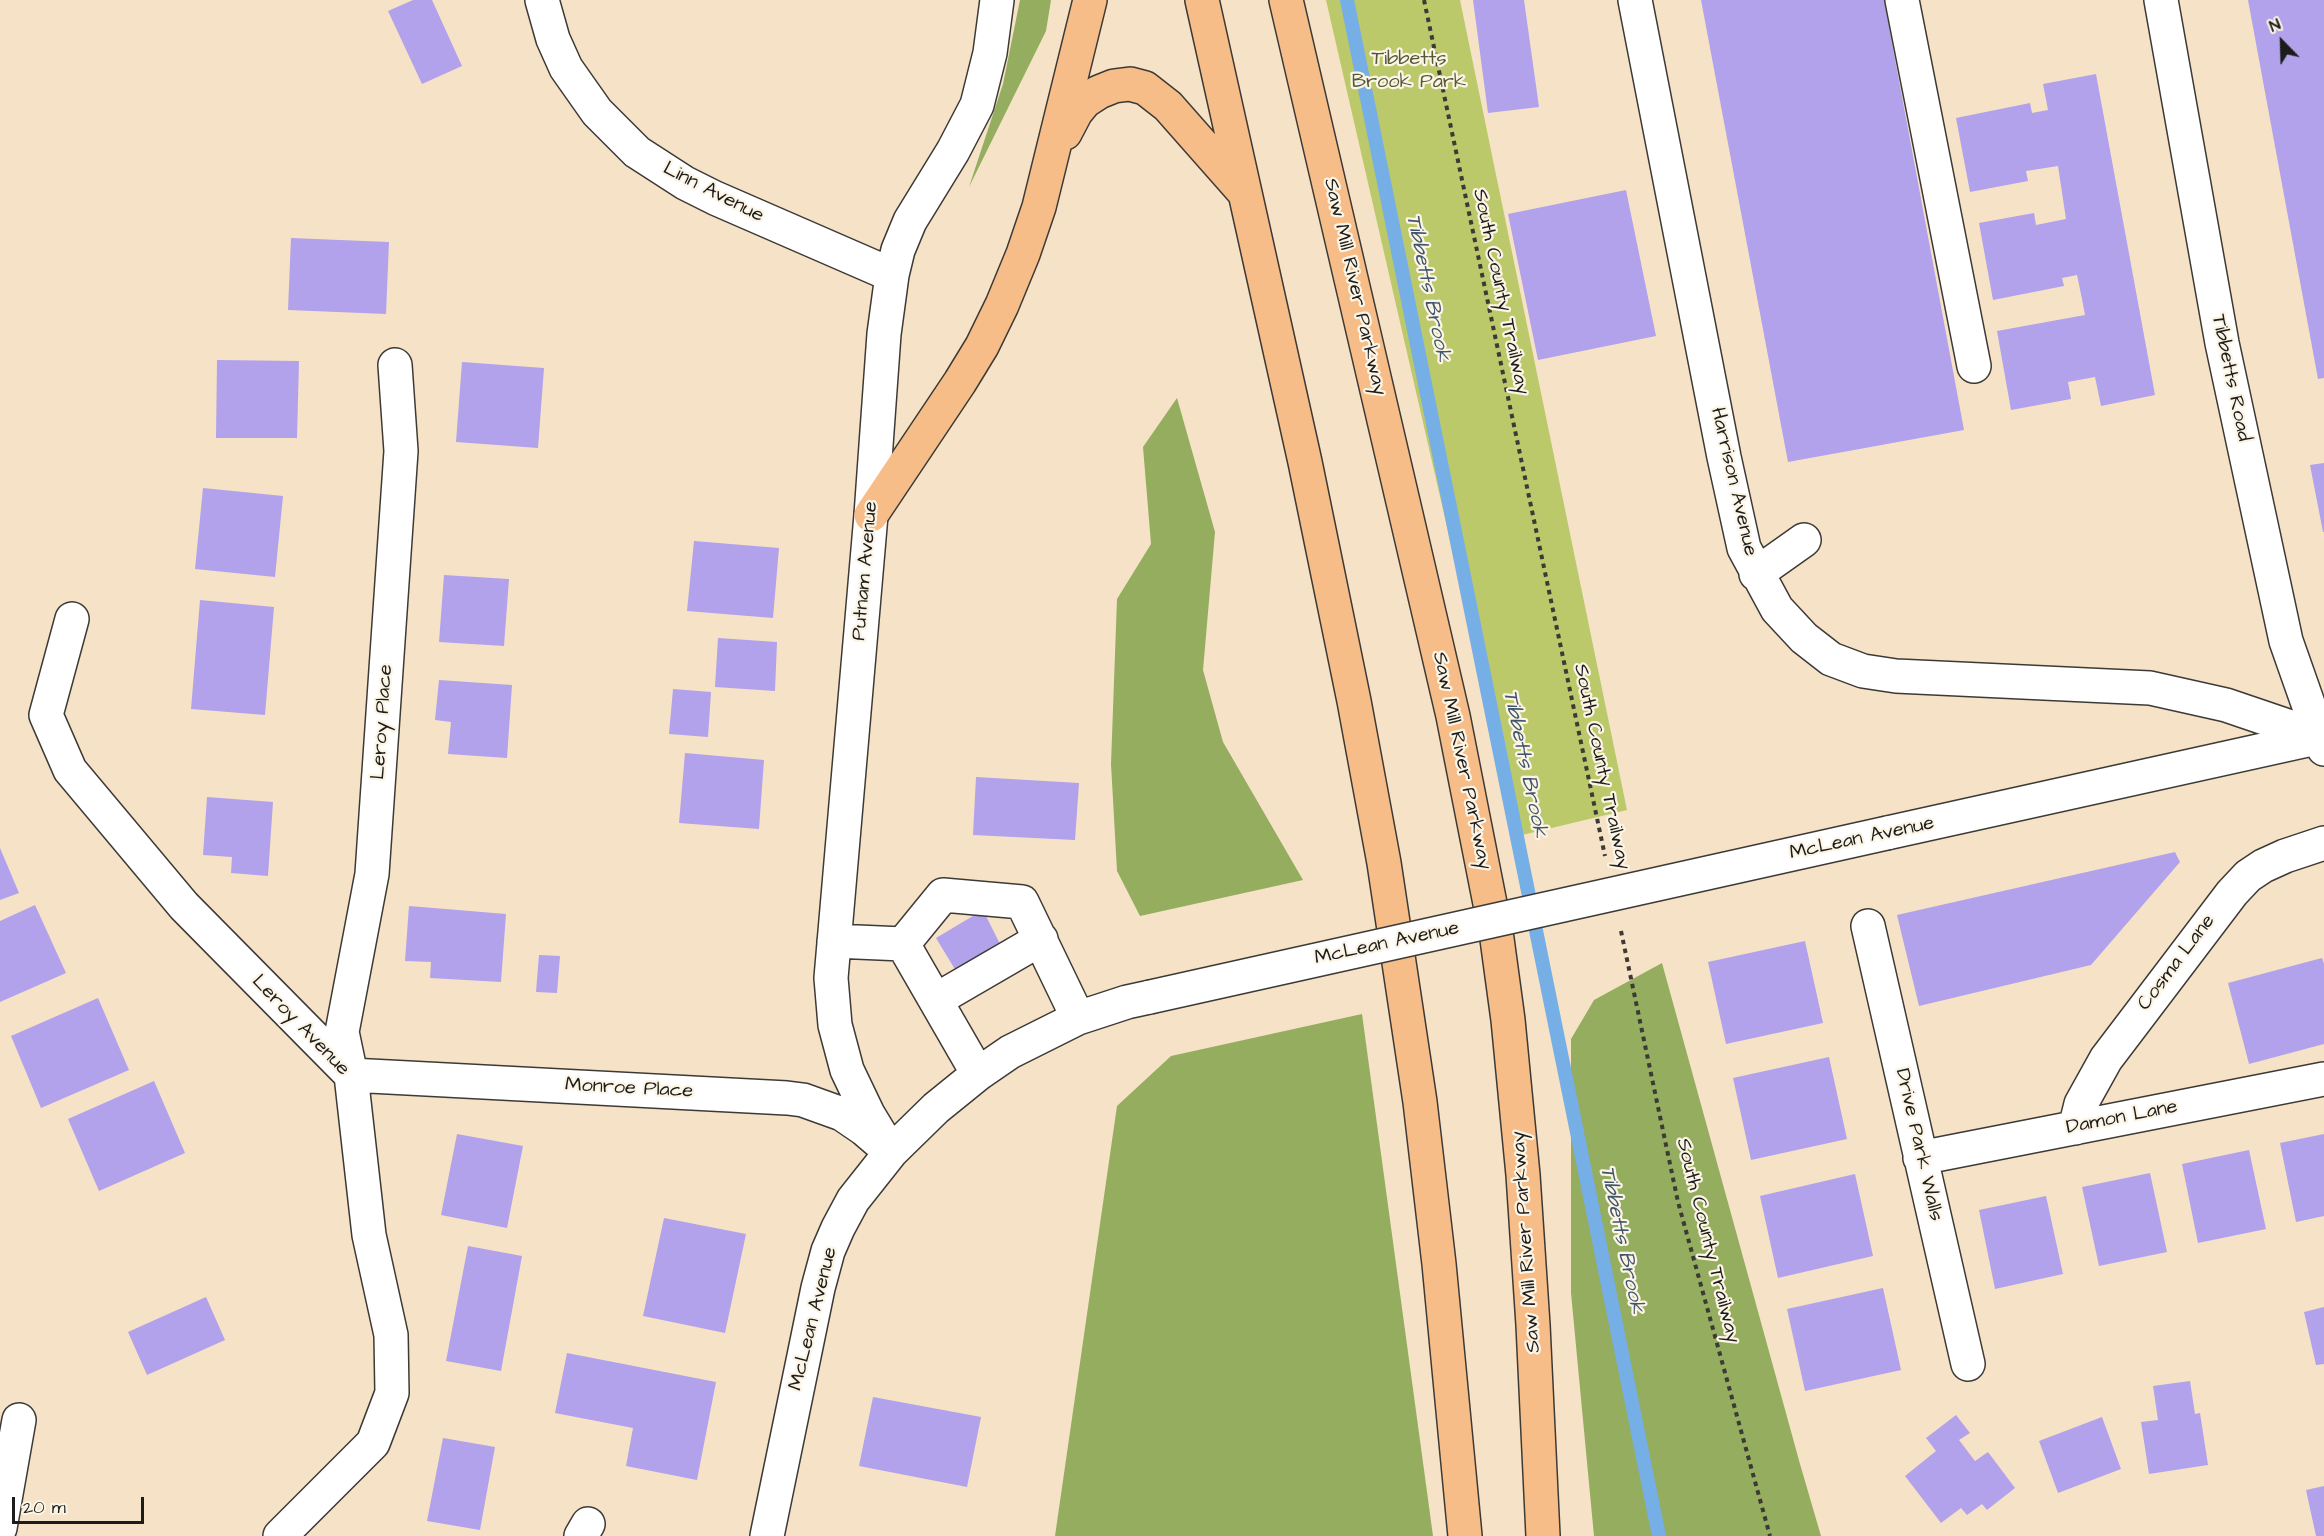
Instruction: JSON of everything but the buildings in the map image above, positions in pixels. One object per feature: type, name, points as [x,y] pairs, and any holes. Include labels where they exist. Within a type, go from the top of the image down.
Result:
[{"type":"highway","points":[[872,515],[939,417],[982,346],[1002,305],[1023,254],[1051,165],[1090,0]]},
{"type":"highway","points":[[1202,0],[1246,193],[1368,771],[1420,1102],[1465,1536]]},
{"type":"highway","name":"Saw Mill River Parkway","points":[[1286,0],[1450,704],[1497,939],[1508,1020],[1523,1174],[1533,1314],[1543,1536]]},
{"type":"highway","points":[[1051,165],[1068,126],[1085,101],[1106,89],[1130,84],[1145,88],[1157,95],[1246,193]]},
{"type":"street","name":"Linn Avenue","points":[[542,0],[553,39],[566,68],[597,112],[638,152],[685,183],[715,198],[892,275]]},
{"type":"street","name":"Putnam Avenue","points":[[891,1152],[856,1092],[840,1049],[832,1002],[831,978],[872,515],[884,334],[892,275],[898,250],[910,221],[977,105],[990,53],[997,0]]},
{"type":"street","name":"Harrison Avenue","points":[[1635,0],[1724,457],[1744,548],[1756,574],[1777,609],[1804,638],[1831,659],[1863,671],[1896,676],[2150,688],[2226,705],[2323,741]]},
{"type":"street","points":[[1902,0],[1974,366]]},
{"type":"street","name":"Tibbetts Road","points":[[2161,0],[2222,343],[2286,641],[2323,741]]},
{"type":"street","name":"Leroy Place","points":[[351,1075],[342,1032],[372,874],[400,451],[395,365]]},
{"type":"street","points":[[1756,574],[1804,540]]},
{"type":"street","name":"Leroy Avenue","points":[[72,619],[46,715],[70,770],[184,906],[351,1075],[369,1234],[391,1335],[392,1393],[373,1443],[280,1536]]},
{"type":"street","name":"McLean Avenue","points":[[767,1536],[811,1320],[828,1251],[838,1228],[854,1200],[891,1152],[936,1108],[1010,1052],[1078,1018],[1127,1002],[1887,833],[2323,741]]},
{"type":"street","name":"Cosma Lane","points":[[2075,1128],[2081,1104],[2106,1059],[2232,893],[2248,876],[2263,866],[2284,856],[2324,843]]},
{"type":"street","points":[[903,945],[943,895],[1023,902],[1078,1018]]},
{"type":"street","name":"Drive Park Walls","points":[[1868,927],[1968,1364]]},
{"type":"street","points":[[936,1000],[1041,939]]},
{"type":"street","points":[[834,941],[903,945]]},
{"type":"street","points":[[903,945],[978,1074]]},
{"type":"street","name":"Monroe Place","points":[[351,1075],[795,1099],[842,1114],[891,1152]]},
{"type":"street","name":"Damon Lane","points":[[1920,1158],[2324,1079]]},
{"type":"street","points":[[0,1528],[19,1420]]},
{"type":"path","name":"South County Trailway","points":[[1424,0],[1607,866]]},
{"type":"path","name":"South County Trailway","points":[[1619,924],[1678,1202],[1770,1536]]},
{"type":"green space","points":[[1020,0],[1051,0],[1046,31],[969,187],[1003,84]]},
{"type":"green space","name":"Tibbetts Brook Park","points":[[1326,0],[1460,0],[1627,810],[1518,836]]},
{"type":"green space","points":[[1177,398],[1215,532],[1203,670],[1223,742],[1303,880],[1140,916],[1117,871],[1111,764],[1117,599],[1151,544],[1143,447]]},
{"type":"green space","points":[[1662,963],[1821,1536],[1594,1536],[1571,1293],[1571,1039],[1594,1000]]},
{"type":"green space","points":[[1362,1014],[1433,1536],[1055,1536],[1117,1106],[1171,1056]]},
{"type":"waterway","name":"Tibbetts Brook","points":[[1347,0],[1659,1536]]}]
